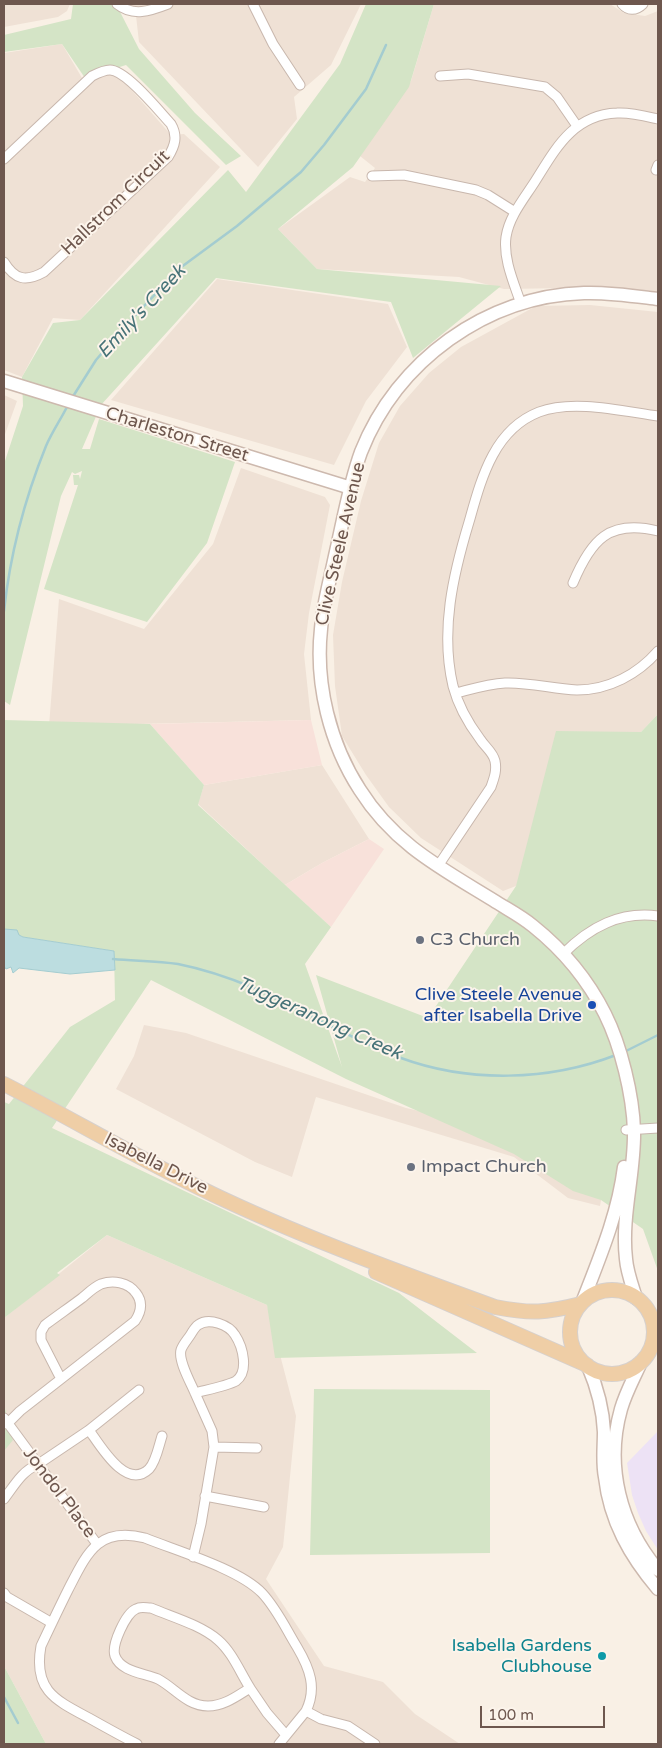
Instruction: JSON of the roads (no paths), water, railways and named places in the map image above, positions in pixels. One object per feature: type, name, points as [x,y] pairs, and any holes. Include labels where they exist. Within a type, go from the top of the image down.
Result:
[{"type":"main road","name":"Isabella Drive","points":[[4,1084],[224,1200],[311,1238],[495,1307],[524,1313],[538,1313],[552,1312],[582,1304]]},
{"type":"main road","name":"Isabella Drive","points":[[311,1238],[364,1266],[587,1365]]},
{"type":"main road","points":[[658,1307],[624,1292],[610,1290],[596,1294],[582,1304],[572,1320],[570,1334],[577,1355],[587,1365],[601,1372],[616,1374],[630,1370],[658,1352]]},
{"type":"main road","points":[[636,1298],[650,1315],[654,1329],[650,1350],[641,1362]]},
{"type":"street","points":[[117,4],[127,10],[143,12],[168,4]]},
{"type":"street","points":[[253,4],[273,44],[300,85]]},
{"type":"street","points":[[621,4],[632,10],[644,4]]},
{"type":"street","name":"Hallstrom Circuit","points":[[4,159],[92,76],[101,71],[111,70],[124,74],[171,124],[174,130],[174,148],[168,157],[44,272],[36,277],[26,278],[17,276],[9,271],[4,262]]},
{"type":"street","points":[[440,76],[468,74],[545,88],[557,97],[577,126]]},
{"type":"street","points":[[521,304],[506,251],[508,231],[516,212],[556,148],[577,126],[601,115],[617,113],[658,119]]},
{"type":"street","points":[[372,176],[404,175],[476,190],[516,212]]},
{"type":"street","name":"Clive Steele Avenue","points":[[636,1298],[626,1261],[625,1239],[630,1130],[624,1096],[628,1085],[620,1052],[611,1028],[591,989],[563,954],[523,919],[415,851],[375,812],[359,789],[345,762],[329,719],[320,673],[321,626],[350,488],[361,454],[379,416],[391,397],[416,367],[443,343],[473,324],[499,311],[521,304],[551,296],[582,293],[613,293],[658,299]]},
{"type":"street","name":"Charleston Street","points":[[4,381],[350,488]]},
{"type":"street","points":[[438,866],[490,786],[495,773],[494,759],[469,723],[456,694],[449,656],[448,626],[451,594],[457,563],[483,473],[496,448],[508,433],[537,413],[552,407],[577,406],[658,416]]},
{"type":"street","points":[[573,582],[583,559],[596,542],[606,534],[625,528],[658,531]]},
{"type":"street","points":[[456,694],[486,685],[505,683],[577,690],[596,688],[614,684],[631,675],[647,663],[658,651]]},
{"type":"street","points":[[563,954],[592,929],[607,922],[633,915],[658,916]]},
{"type":"street","points":[[630,1130],[658,1128]]},
{"type":"street","name":"Clive Steele Avenue","points":[[582,1304],[618,1205],[629,1152]]},
{"type":"street","points":[[6,1421],[61,1379],[135,1321],[139,1315],[141,1304],[140,1297],[134,1290],[125,1284],[114,1282],[99,1285],[45,1326],[41,1332],[41,1340],[61,1379]]},
{"type":"street","points":[[193,1557],[214,1447],[212,1431],[181,1360],[180,1352],[197,1325],[206,1321],[215,1322],[230,1329],[236,1336],[244,1362],[244,1369],[235,1381],[196,1393]]},
{"type":"street","points":[[641,1362],[628,1391],[617,1426],[615,1453],[616,1481],[627,1521],[637,1542],[658,1570]]},
{"type":"street","points":[[587,1365],[597,1387],[602,1409],[604,1466],[609,1501],[617,1525],[628,1548],[642,1570],[658,1589]]},
{"type":"street","points":[[4,1499],[23,1473],[89,1430],[139,1390]]},
{"type":"street","name":"Jondol Place","points":[[6,1421],[97,1544]]},
{"type":"street","points":[[89,1430],[119,1468],[130,1474],[142,1473],[149,1469],[162,1436]]},
{"type":"street","points":[[214,1447],[257,1448]]},
{"type":"street","points":[[206,1496],[264,1507]]},
{"type":"street","points":[[137,1744],[59,1702],[45,1686],[40,1674],[38,1660],[41,1646],[85,1557],[97,1544],[114,1536],[133,1535],[145,1538],[193,1557],[245,1580],[273,1606],[306,1661],[311,1673],[312,1693],[306,1712],[279,1744]]},
{"type":"street","points":[[4,1593],[7,1597],[52,1623]]},
{"type":"street","points":[[250,1688],[219,1705],[195,1704],[178,1695],[158,1679],[137,1673],[122,1664],[115,1655],[114,1644],[130,1613],[142,1607],[151,1608],[206,1631],[228,1651],[267,1713],[286,1735]]},
{"type":"street","points":[[306,1712],[321,1719],[348,1726],[361,1740],[376,1744]]},
{"type":"water","points":[[4,929],[17,930],[19,935],[23,937],[114,951],[115,970],[70,974],[19,968],[13,973],[11,967],[6,969],[4,966]]},
{"type":"waterway","name":"Emily's Creek","points":[[72,398],[96,360],[180,268],[237,226],[301,172],[366,89],[386,45]]},
{"type":"waterway","name":"Emily's Creek","points":[[4,611],[14,548],[31,486],[46,446],[68,405]]},
{"type":"waterway","name":"Tuggeranong Creek","points":[[113,959],[178,964],[216,974],[254,988],[345,1033],[401,1058],[454,1072],[509,1076],[536,1074],[590,1064],[616,1055]]},
{"type":"waterway","name":"Tuggeranong Creek","points":[[624,1052],[658,1035]]},
{"type":"waterway","points":[[4,1697],[18,1723]]},
{"type":"place","name":"C3 Church","points":[[420,940]]},
{"type":"place","name":"Clive Steele Avenue after Isabella Drive","points":[[592,1005]]},
{"type":"place","name":"Impact Church","points":[[411,1167]]},
{"type":"place","name":"Isabella Gardens Clubhouse","points":[[602,1656]]}]
